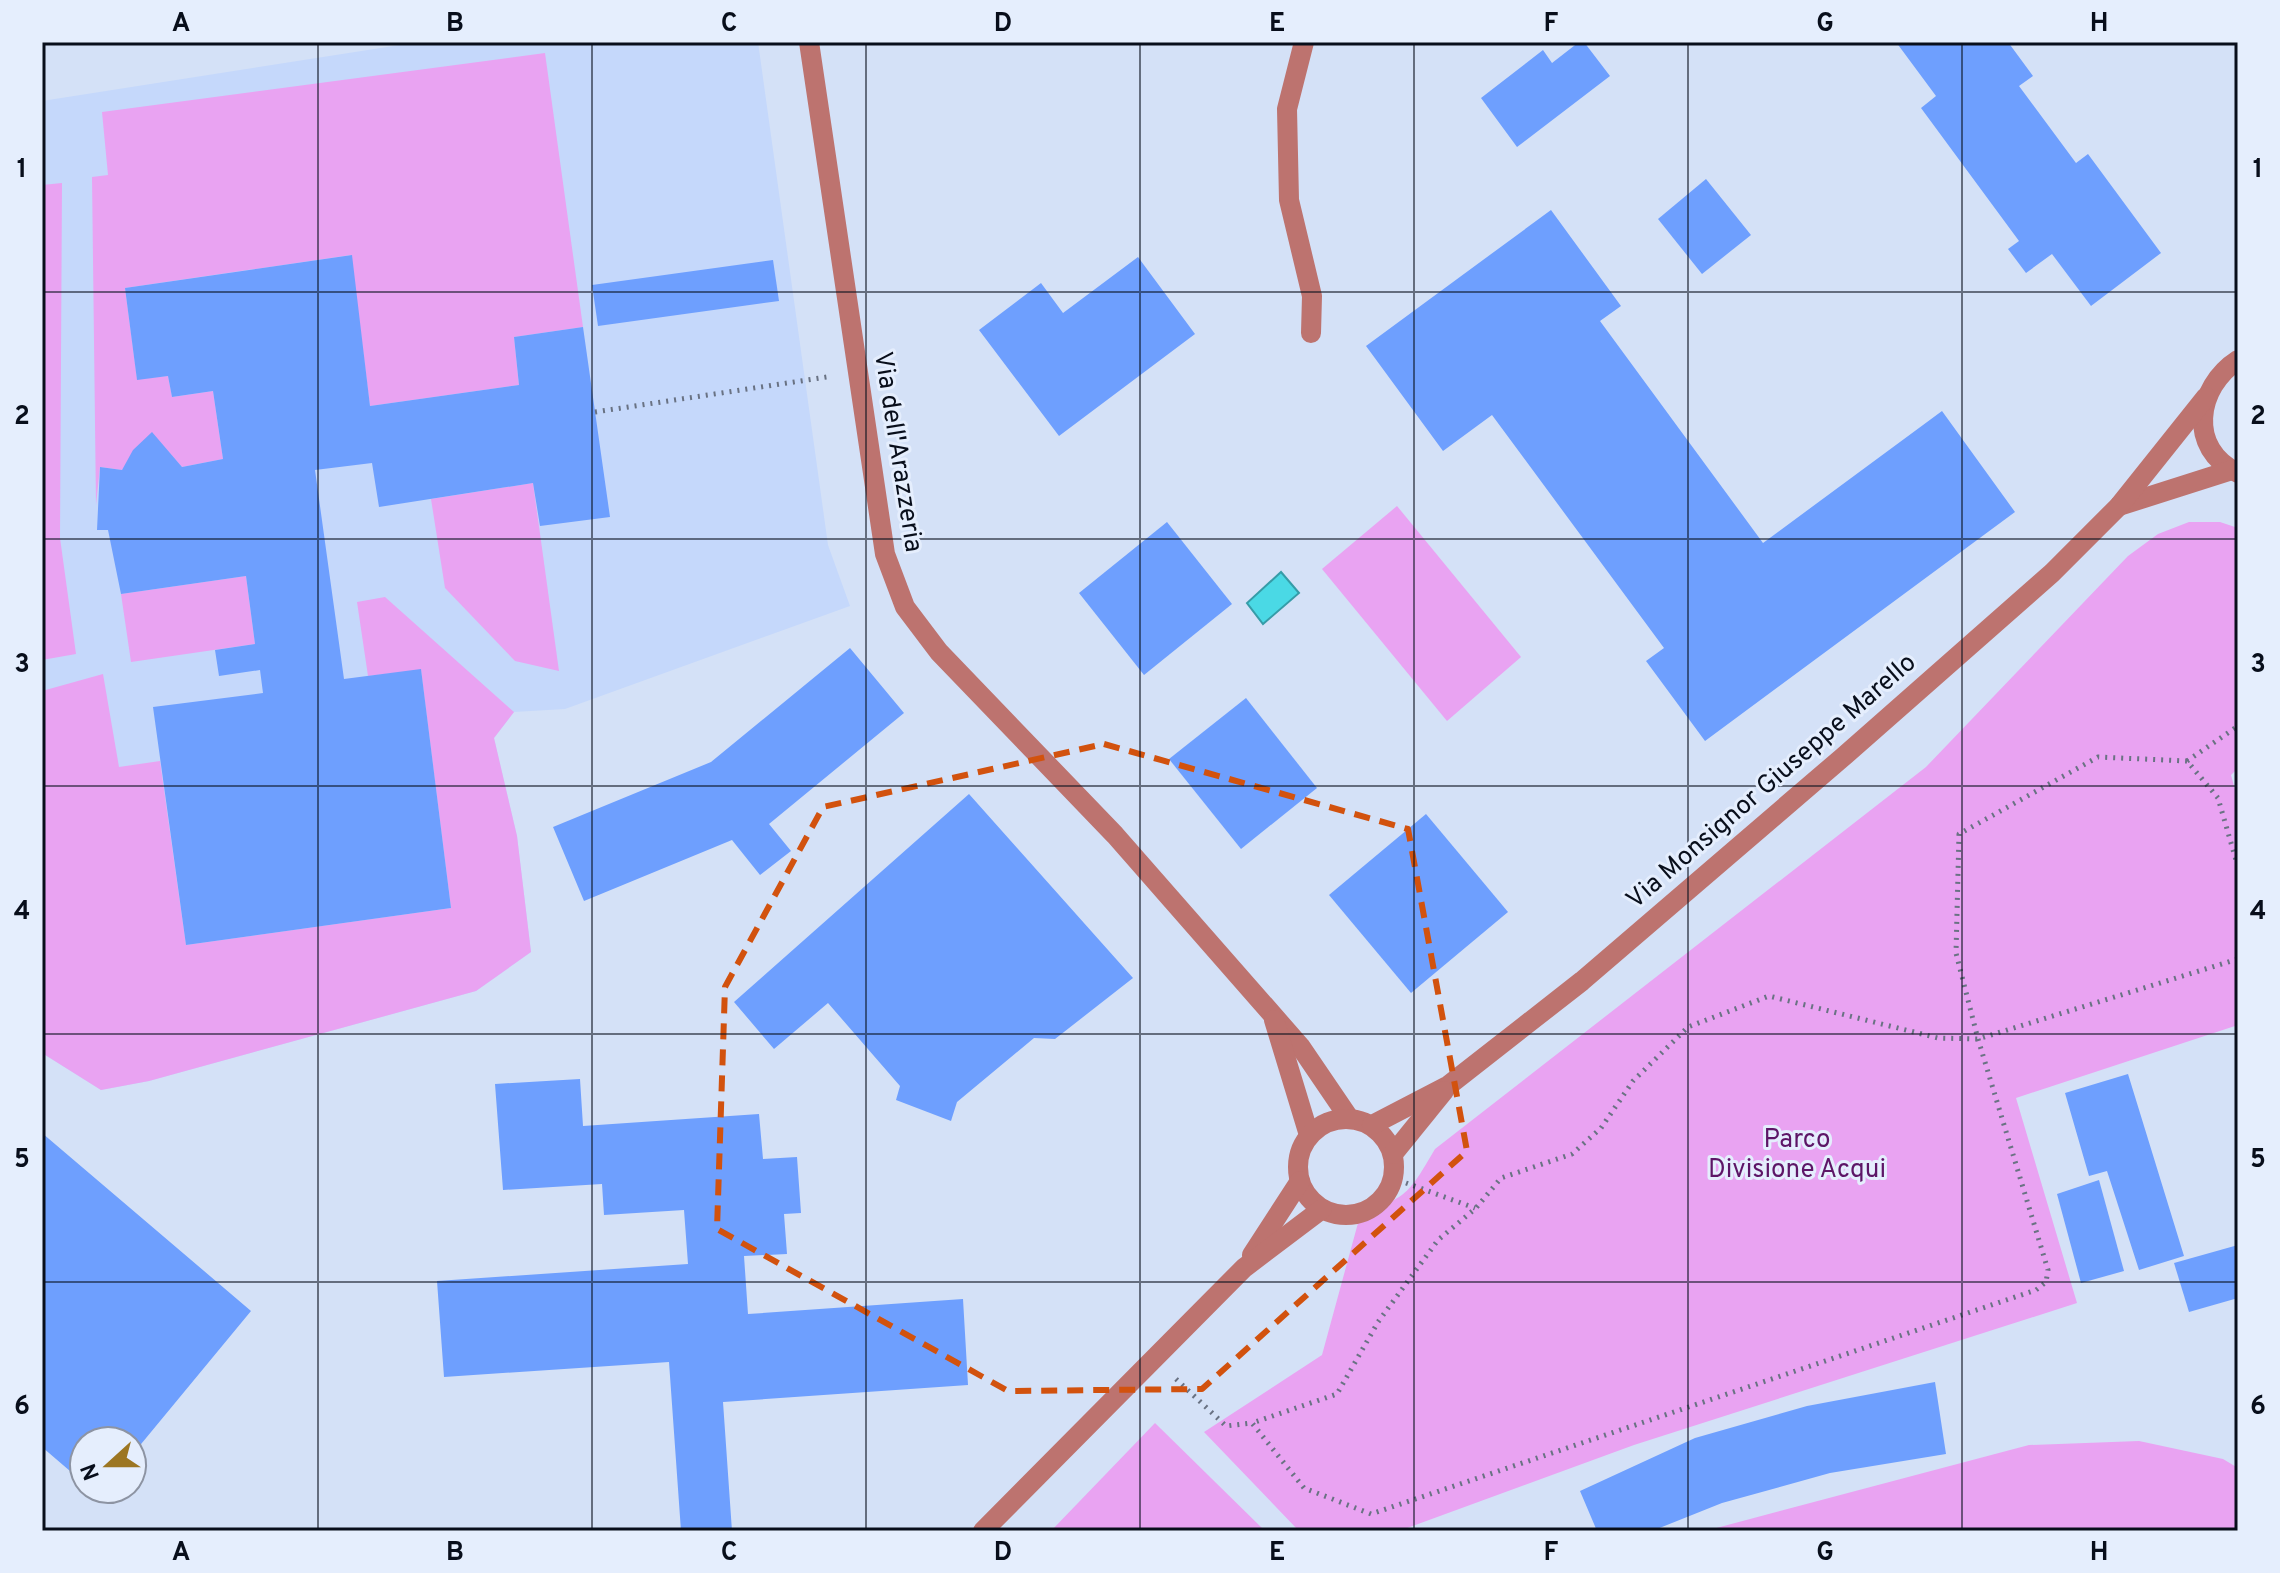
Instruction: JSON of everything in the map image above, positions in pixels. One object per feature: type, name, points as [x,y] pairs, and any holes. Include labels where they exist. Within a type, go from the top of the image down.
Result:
[{"type":"street","name":"Via dell'Arazzeria","points":[[809,42],[885,554],[905,607],[939,652],[1115,835],[1300,1046],[1349,1118]]},
{"type":"street","points":[[1304,42],[1287,109],[1289,200],[1312,296],[1311,333]]},
{"type":"street","name":"Via Monsignor Giuseppe Marello","points":[[1372,1125],[1449,1085],[1582,981],[2052,573],[2119,506],[2206,397],[2213,381],[2238,360]]},
{"type":"street","points":[[2206,397],[2204,430],[2209,446],[2235,472]]},
{"type":"street","name":"Via Monsignor Giuseppe Marello","points":[[2119,506],[2235,472]]},
{"type":"street","name":"Via dell'Arazzeria","points":[[1273,1016],[1309,1135]]},
{"type":"street","name":"Via Monsignor Giuseppe Marello","points":[[1393,1154],[1449,1085]]},
{"type":"street","points":[[1349,1118],[1372,1125],[1389,1143],[1393,1154],[1393,1178],[1378,1204],[1361,1213],[1341,1215],[1322,1209],[1305,1193],[1297,1165],[1309,1135],[1335,1119],[1349,1118]]},
{"type":"street","points":[[1244,1268],[1300,1181]]},
{"type":"street","points":[[983,1531],[1244,1268],[1322,1209]]},
{"type":"path","points":[[595,412],[857,372]]},
{"type":"path","points":[[1252,1423],[1304,1488],[1371,1514],[2036,1290],[2046,1282],[2048,1270],[1978,1039],[1956,953],[1959,834],[2098,757],[2187,761],[2238,726]]},
{"type":"path","points":[[2187,761],[2218,798],[2238,867]]},
{"type":"path","points":[[1154,1358],[1226,1426],[1252,1423],[1337,1394],[1378,1322],[1438,1240],[1476,1208],[1501,1178],[1572,1154],[1601,1128],[1633,1081],[1688,1027],[1769,996],[1938,1038],[1978,1039],[2238,959]]},
{"type":"path","points":[[1393,1178],[1476,1208]]},
{"type":"highlighted area","points":[[1104,744],[1408,829],[1467,1151],[1202,1389],[1008,1391],[717,1229],[725,987],[823,807]]},
{"type":"shaded area","points":[[419,42],[758,42],[828,545],[850,606],[565,709],[514,712],[494,738],[517,836],[531,952],[476,991],[149,1081],[101,1090],[42,1053],[42,101]]},
{"type":"green space","points":[[545,53],[583,327],[514,337],[519,385],[370,406],[351,255],[125,288],[137,379],[168,376],[172,397],[213,391],[223,459],[182,467],[152,433],[122,470],[100,467],[96,505],[92,177],[108,175],[102,112]]},
{"type":"green space","points":[[62,183],[60,538],[76,654],[42,660],[42,185]]},
{"type":"green space","points":[[533,483],[559,671],[515,661],[445,588],[431,499]]},
{"type":"green space","points":[[1397,506],[1521,657],[1447,721],[1322,569]]},
{"type":"green space","name":"Parco Divisione Acqui","points":[[2189,522],[2220,522],[2238,528],[2238,768],[2231,775],[2238,801],[2238,1025],[2016,1098],[2077,1303],[1634,1445],[1399,1531],[1299,1531],[1204,1432],[1322,1355],[1361,1212],[1389,1202],[1407,1191],[1435,1149],[1926,767],[2128,556],[2158,534]]},
{"type":"green space","points":[[246,576],[255,644],[131,662],[121,594]]},
{"type":"green space","points":[[385,597],[514,712],[494,738],[517,836],[531,952],[476,991],[149,1081],[101,1090],[42,1053],[42,691],[103,674],[119,767],[160,761],[186,945],[451,908],[421,670],[368,676],[357,602]]},
{"type":"green space","points":[[1155,1423],[1265,1531],[1051,1531]]},
{"type":"green space","points":[[2139,1441],[2223,1459],[2238,1468],[2238,1531],[1705,1531],[2029,1445]]},
{"type":"water","points":[[1281,572],[1299,593],[1263,624],[1247,603]]},
{"type":"building","points":[[1579,42],[1584,42],[1610,76],[1517,147],[1481,98],[1543,50],[1552,63]]},
{"type":"building","points":[[1896,42],[2008,42],[2033,76],[2019,86],[2076,163],[2088,154],[2161,253],[2091,306],[2052,254],[2026,273],[2008,249],[2019,241],[1921,108],[1936,96]]},
{"type":"building","points":[[1706,179],[1751,235],[1702,274],[1658,219]]},
{"type":"building","points":[[1551,210],[1621,306],[1600,321],[1763,543],[1942,411],[2015,512],[1705,741],[1646,661],[1664,648],[1492,415],[1443,451],[1366,346]]},
{"type":"building","points":[[352,255],[370,406],[519,385],[514,337],[583,327],[610,517],[540,526],[533,483],[379,507],[372,463],[315,470],[344,679],[421,669],[451,908],[186,945],[153,707],[263,693],[260,670],[219,676],[215,650],[255,644],[246,576],[121,594],[108,530],[97,530],[100,467],[122,470],[133,450],[152,432],[182,467],[223,459],[213,391],[172,397],[168,376],[137,380],[125,288]]},
{"type":"building","points":[[1138,257],[1195,334],[1059,436],[979,330],[1041,283],[1063,313]]},
{"type":"building","points":[[773,260],[779,301],[598,326],[592,285]]},
{"type":"building","points":[[1167,522],[1232,604],[1144,675],[1079,593]]},
{"type":"building","points":[[850,648],[904,713],[769,824],[791,851],[760,875],[732,840],[584,901],[553,827],[711,762]]},
{"type":"building","points":[[1246,698],[1317,788],[1241,849],[1169,759]]},
{"type":"building","points":[[969,794],[1133,978],[1055,1039],[1034,1038],[957,1102],[951,1121],[896,1100],[900,1086],[828,1003],[774,1049],[734,1002]]},
{"type":"building","points":[[1426,814],[1508,912],[1411,993],[1329,895]]},
{"type":"building","points":[[2128,1074],[2184,1256],[2139,1270],[2107,1171],[2089,1176],[2065,1093]]},
{"type":"building","points":[[580,1079],[583,1126],[759,1114],[763,1159],[797,1157],[801,1213],[784,1214],[787,1254],[744,1256],[748,1314],[963,1299],[968,1385],[723,1402],[732,1531],[681,1531],[669,1362],[444,1377],[437,1281],[688,1264],[684,1210],[604,1215],[602,1184],[503,1190],[495,1084]]},
{"type":"building","points":[[42,1133],[251,1311],[148,1436],[148,1425],[68,1425],[68,1469],[42,1447]]},
{"type":"building","points":[[2099,1180],[2124,1271],[2081,1283],[2057,1194]]},
{"type":"building","points":[[2238,1245],[2238,1298],[2189,1312],[2174,1263]]},
{"type":"building","points":[[1935,1382],[1946,1454],[1830,1473],[1722,1503],[1652,1531],[1597,1531],[1580,1491],[1695,1438],[1807,1406]]}]
